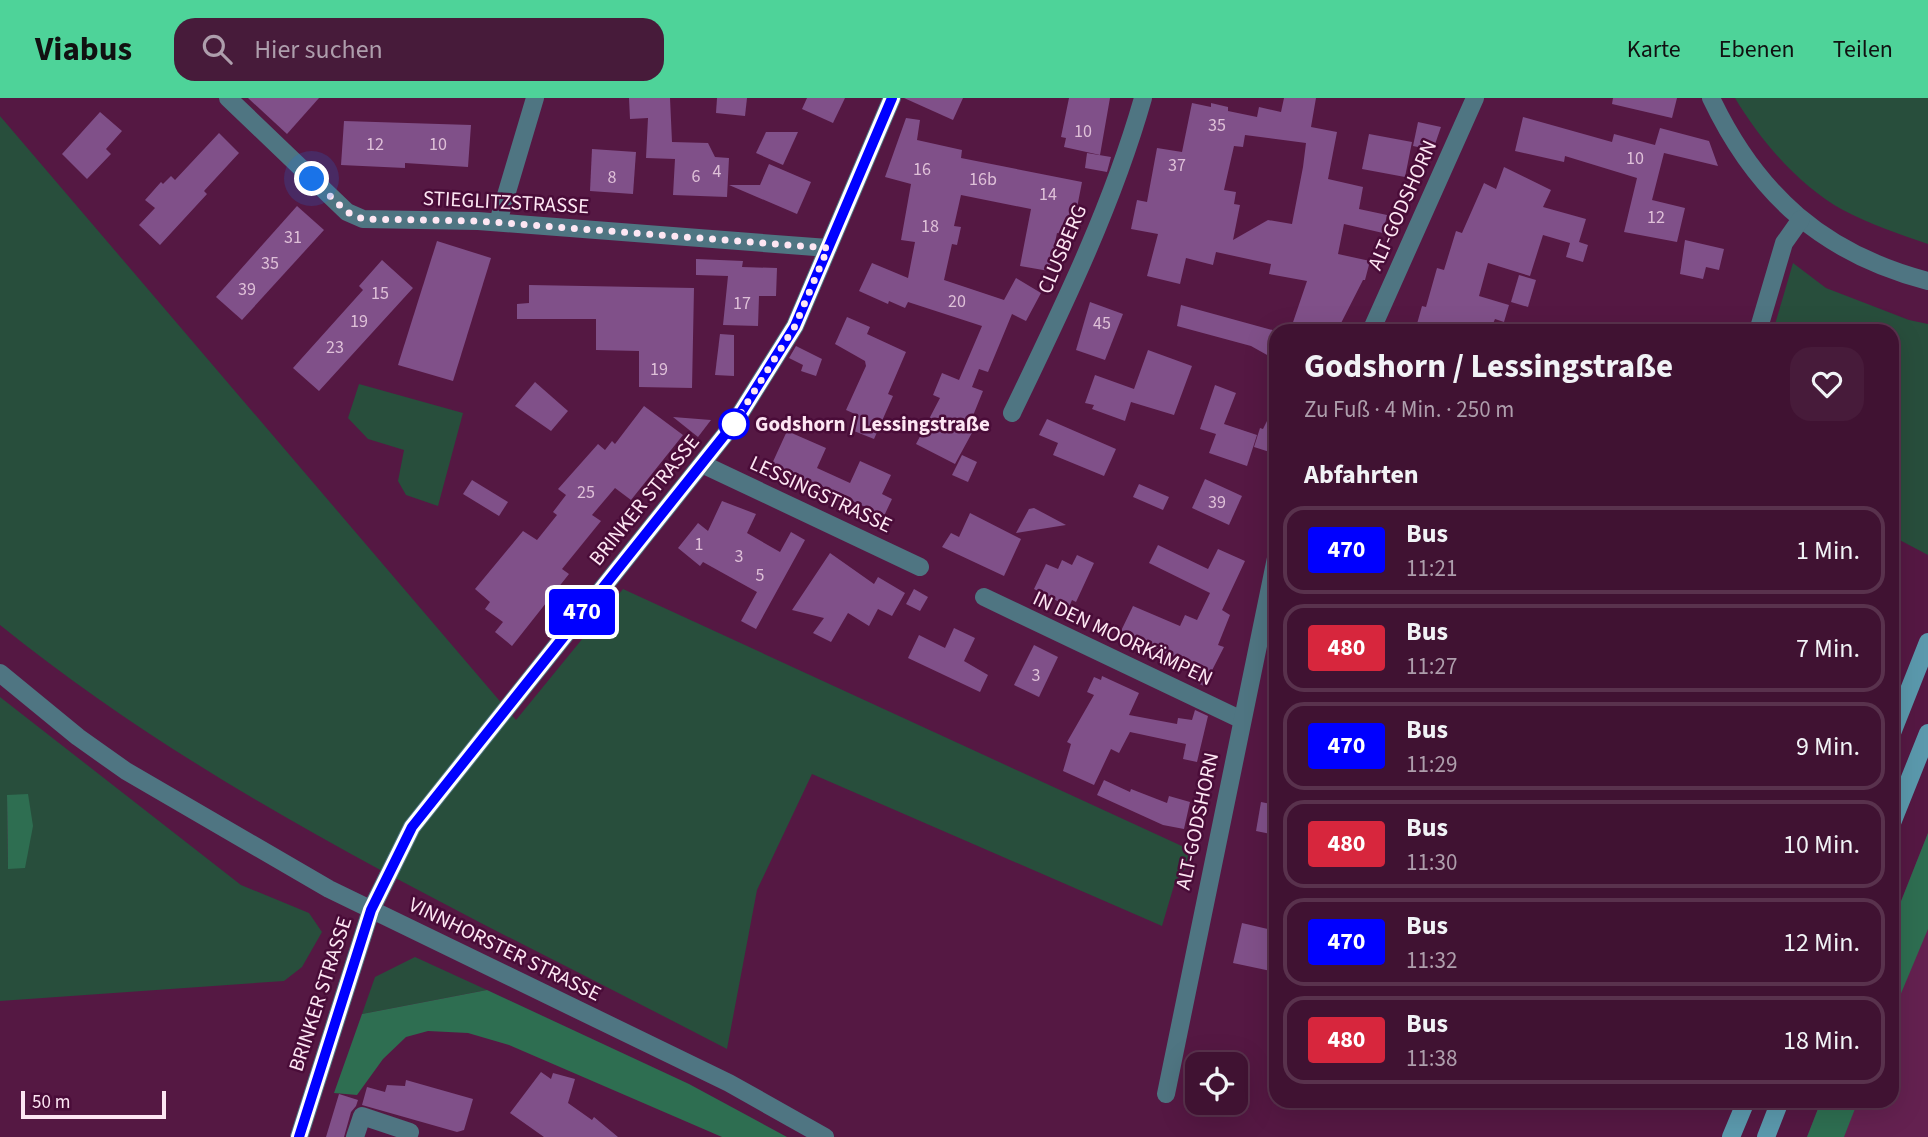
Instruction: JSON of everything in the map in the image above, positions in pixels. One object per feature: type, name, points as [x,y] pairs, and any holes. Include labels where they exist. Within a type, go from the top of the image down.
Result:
[{"type":"main road","points":[[1899,715],[1928,642]]},
{"type":"main road","points":[[1899,806],[1928,733]]},
{"type":"main road","points":[[1731,1137],[1743,1108]]},
{"type":"main road","points":[[1766,1137],[1777,1108]]},
{"type":"street","name":"STIEGLITZSTRASSE","points":[[228,98],[347,212],[363,219],[498,222],[828,248]]},
{"type":"street","points":[[498,222],[535,98]]},
{"type":"street","name":"BRINKER STRASSE","points":[[299,1137],[371,910],[412,827],[735,422],[795,326],[892,98]]},
{"type":"street","name":"CLUSBERG","points":[[1012,413],[1064,305],[1128,151],[1143,98]]},
{"type":"street","name":"ALT-GODSHORN","points":[[1374,324],[1475,98]]},
{"type":"street","points":[[1711,98],[1728,133],[1762,183],[1801,219],[1849,252],[1882,267],[1928,281]]},
{"type":"street","points":[[1760,324],[1784,243],[1801,219]]},
{"type":"street","name":"LESSINGSTRASSE","points":[[702,464],[920,567]]},
{"type":"street","name":"ALT-GODSHORN","points":[[1166,1094],[1269,591]]},
{"type":"street","name":"IN DEN MOORKÄMPEN","points":[[984,597],[1242,720]]},
{"type":"street","name":"VINNHORSTER STRASSE","points":[[0,673],[78,737],[126,771],[271,857],[371,910],[729,1083],[825,1137]]},
{"type":"street","points":[[355,1137],[362,1116],[410,1132],[408,1137]]},
{"type":"shaded area","points":[[1928,833],[1928,1137],[1807,1137],[1818,1108],[1899,1108],[1899,906]]},
{"type":"green space","points":[[1735,98],[1928,98],[1928,244],[1853,215],[1811,188],[1769,146]]},
{"type":"green space","points":[[0,116],[516,720],[623,589],[1197,853],[1175,882],[1162,926],[812,774],[757,890],[727,1049],[352,855],[171,748],[84,689],[0,625]]},
{"type":"green space","points":[[1793,263],[1826,288],[1909,320],[1928,324],[1928,555],[1899,540],[1899,324],[1775,324]]},
{"type":"green space","points":[[359,384],[463,413],[438,506],[406,495],[398,481],[404,450],[368,439],[348,418]]},
{"type":"green space","points":[[0,697],[241,885],[309,913],[322,932],[302,967],[284,981],[0,1001]],"holes":[[[28,795],[8,869],[7,796]]]},
{"type":"green space","points":[[28,794],[33,826],[25,868],[8,869],[7,795]]},
{"type":"green space","points":[[1928,833],[1928,929],[1899,998],[1899,906]]},
{"type":"green space","points":[[415,957],[487,990],[362,1014],[375,977]]},
{"type":"green space","points":[[487,990],[689,1084],[787,1137],[722,1137],[509,1045],[468,1033],[428,1031],[406,1037],[383,1059],[357,1095],[334,1093],[362,1014]]},
{"type":"green space","points":[[1818,1108],[1855,1108],[1844,1137],[1807,1137]]},
{"type":"building","points":[[248,98],[319,98],[287,134]]},
{"type":"building","points":[[629,98],[670,98],[672,142],[708,143],[715,157],[729,158],[727,197],[673,195],[675,159],[646,158],[648,118],[630,119]]},
{"type":"building","points":[[717,98],[747,98],[745,116],[716,113]]},
{"type":"building","points":[[807,98],[845,98],[833,123],[802,109]]},
{"type":"building","points":[[904,98],[963,98],[953,120]]},
{"type":"building","points":[[1069,98],[1110,98],[1100,155],[1064,147],[1066,138],[1061,137]]},
{"type":"building","points":[[1284,98],[1316,98],[1311,127],[1337,132],[1328,179],[1363,187],[1359,209],[1387,215],[1383,233],[1344,224],[1338,254],[1370,261],[1365,280],[1341,324],[1292,324],[1307,281],[1269,274],[1271,264],[1216,252],[1213,265],[1186,258],[1180,284],[1147,276],[1158,234],[1131,229],[1137,200],[1147,202],[1157,148],[1182,152],[1192,103],[1211,107],[1211,103],[1228,107],[1228,111],[1257,117],[1259,107],[1281,112]],"holes":[[[1245,135],[1306,143],[1292,224],[1268,220],[1233,240],[1240,205],[1234,204],[1236,192],[1224,190],[1234,146],[1243,147]]]},
{"type":"building","points":[[1613,98],[1677,98],[1672,118],[1612,104]]},
{"type":"building","points":[[100,112],[122,131],[106,149],[111,154],[87,179],[62,154]]},
{"type":"building","points":[[1523,117],[1612,142],[1614,134],[1655,145],[1660,128],[1709,141],[1718,166],[1664,153],[1652,200],[1685,208],[1677,242],[1624,232],[1637,178],[1565,156],[1564,162],[1515,151]]},
{"type":"building","points":[[906,118],[920,120],[917,140],[962,150],[961,158],[1082,182],[1075,218],[1071,217],[1068,235],[1057,233],[1049,271],[1020,266],[1031,209],[961,195],[954,226],[961,227],[957,245],[952,244],[944,280],[1004,300],[1016,278],[1041,293],[1026,321],[1012,314],[988,372],[979,369],[972,387],[983,391],[968,428],[973,431],[955,464],[916,444],[940,398],[933,395],[942,373],[959,380],[982,326],[908,302],[905,308],[889,301],[888,304],[859,291],[872,263],[908,278],[915,242],[901,240],[911,184],[885,177]]},
{"type":"building","points":[[344,121],[471,125],[468,167],[405,163],[405,168],[341,165]]},
{"type":"building","points":[[1418,122],[1441,127],[1433,150],[1413,146]]},
{"type":"building","points":[[766,132],[798,132],[783,165],[756,153]]},
{"type":"building","points":[[219,133],[239,153],[204,191],[207,194],[160,245],[139,225],[155,208],[145,200],[161,182],[163,184],[171,176],[175,180]]},
{"type":"building","points":[[1369,134],[1412,142],[1405,177],[1362,169]]},
{"type":"building","points":[[592,149],[636,152],[633,194],[590,191]]},
{"type":"building","points":[[1087,153],[1111,157],[1107,172],[1085,168]]},
{"type":"building","points":[[769,164],[811,182],[797,214],[729,185],[760,185]]},
{"type":"building","points":[[1504,167],[1551,190],[1543,207],[1586,219],[1579,242],[1588,245],[1583,262],[1566,257],[1570,243],[1543,235],[1530,276],[1488,263],[1479,296],[1509,305],[1504,322],[1495,319],[1493,324],[1417,324],[1422,306],[1426,307],[1437,268],[1444,270],[1456,231],[1462,233],[1484,183],[1496,189]]},
{"type":"building","points":[[297,206],[324,230],[242,320],[216,297]]},
{"type":"building","points":[[1685,240],[1724,249],[1719,270],[1706,267],[1703,279],[1680,274]]},
{"type":"building","points":[[437,241],[491,258],[453,381],[398,365]]},
{"type":"building","points":[[696,259],[743,261],[742,267],[777,268],[776,296],[759,296],[758,326],[723,325],[728,276],[696,275]]},
{"type":"building","points":[[382,260],[413,288],[319,391],[293,368],[363,290],[359,286]]},
{"type":"building","points":[[1519,275],[1536,280],[1528,307],[1511,302]]},
{"type":"building","points":[[529,285],[694,288],[692,388],[639,387],[639,351],[596,350],[596,319],[517,319],[517,304],[529,303]]},
{"type":"building","points":[[1090,302],[1123,314],[1105,360],[1076,350]]},
{"type":"building","points":[[1181,305],[1269,329],[1269,356],[1251,346],[1177,326]]},
{"type":"building","points":[[847,317],[870,327],[867,334],[906,352],[888,394],[893,396],[874,439],[849,429],[855,414],[846,410],[866,366],[865,361],[835,344]]},
{"type":"building","points":[[720,334],[734,335],[734,376],[715,375]]},
{"type":"building","points":[[796,346],[822,359],[816,376],[801,371],[803,365],[789,358]]},
{"type":"building","points":[[1148,350],[1192,366],[1174,415],[1131,402],[1125,421],[1092,409],[1094,405],[1085,403],[1095,375],[1134,389]]},
{"type":"building","points":[[535,382],[568,411],[551,431],[515,406]]},
{"type":"building","points":[[1215,385],[1236,393],[1224,424],[1257,435],[1247,466],[1209,453],[1216,434],[1200,429]]},
{"type":"building","points":[[644,406],[683,435],[631,500],[615,488],[592,515],[601,521],[562,569],[569,574],[512,646],[495,632],[503,622],[485,609],[490,602],[475,589],[523,531],[537,540],[557,515],[553,512],[566,495],[558,489],[598,444],[605,450],[612,441],[615,444]]},
{"type":"building","points":[[673,417],[711,420],[698,437]]},
{"type":"building","points":[[1269,417],[1269,452],[1254,447],[1260,428],[1263,429]]},
{"type":"building","points":[[1047,419],[1116,449],[1104,476],[1053,455],[1058,443],[1039,435]]},
{"type":"building","points":[[787,431],[826,448],[817,468],[850,483],[860,461],[891,475],[882,494],[892,499],[884,516],[811,481],[810,484],[798,478],[795,485],[777,478],[780,471],[771,466]]},
{"type":"building","points":[[962,455],[977,462],[968,482],[952,475]]},
{"type":"building","points":[[1205,479],[1242,496],[1229,525],[1192,508]]},
{"type":"building","points":[[472,480],[508,502],[499,516],[463,494]]},
{"type":"building","points":[[1139,484],[1169,497],[1163,510],[1133,497]]},
{"type":"building","points":[[722,501],[756,514],[747,533],[780,552],[791,532],[805,540],[756,629],[741,621],[757,592],[703,562],[700,566],[678,548],[698,523],[708,531]]},
{"type":"building","points":[[1034,508],[1066,525],[1016,533],[1029,509]]},
{"type":"building","points":[[970,513],[1021,539],[1004,576],[942,547],[951,533],[959,537]]},
{"type":"building","points":[[1158,545],[1208,569],[1218,549],[1245,561],[1222,610],[1230,615],[1218,645],[1224,647],[1204,686],[1189,679],[1194,666],[1120,633],[1133,606],[1180,626],[1185,615],[1197,620],[1210,593],[1149,563]]},
{"type":"building","points":[[830,553],[874,584],[878,577],[905,593],[892,616],[878,609],[869,626],[848,613],[831,642],[813,633],[824,618],[792,610]]},
{"type":"building","points":[[1077,555],[1094,563],[1076,602],[1072,600],[1069,607],[1034,589],[1046,564],[1058,569],[1062,560],[1072,565]]},
{"type":"building","points":[[914,589],[928,597],[920,611],[906,604]]},
{"type":"building","points":[[954,628],[975,638],[964,661],[988,675],[980,692],[908,658],[919,635],[945,648]]},
{"type":"building","points":[[1034,645],[1058,657],[1039,697],[1014,685]]},
{"type":"building","points":[[1102,676],[1139,693],[1129,715],[1177,724],[1178,718],[1192,720],[1195,710],[1208,716],[1197,762],[1183,759],[1186,744],[1130,732],[1119,753],[1111,749],[1094,785],[1063,771],[1071,744],[1067,742],[1094,695],[1087,692],[1094,677],[1101,680]]},
{"type":"building","points":[[1104,780],[1130,792],[1131,789],[1167,803],[1169,796],[1190,802],[1184,829],[1163,825],[1097,795]]},
{"type":"building","points":[[1261,802],[1269,804],[1269,834],[1256,831]]},
{"type":"building","points":[[1242,923],[1269,929],[1269,971],[1233,963]]},
{"type":"building","points":[[541,1072],[551,1079],[553,1073],[575,1079],[568,1103],[592,1120],[594,1117],[618,1137],[544,1137],[510,1113]]},
{"type":"building","points":[[406,1080],[473,1099],[464,1130],[457,1132],[362,1105],[367,1087],[385,1092],[387,1085],[405,1086]]},
{"type":"building","points":[[339,1094],[358,1100],[351,1112],[344,1137],[326,1137]]},
{"type":"bus line","name":"470","points":[[299,1137],[349,970],[391,864],[412,827],[735,422],[795,326],[892,98]]},
{"type":"place","name":"Godshorn / Lessingstraße","points":[[734,424]]},
{"type":"route","points":[[312,179],[347,212],[363,219],[466,220],[828,248],[795,326],[734,424]]}]
